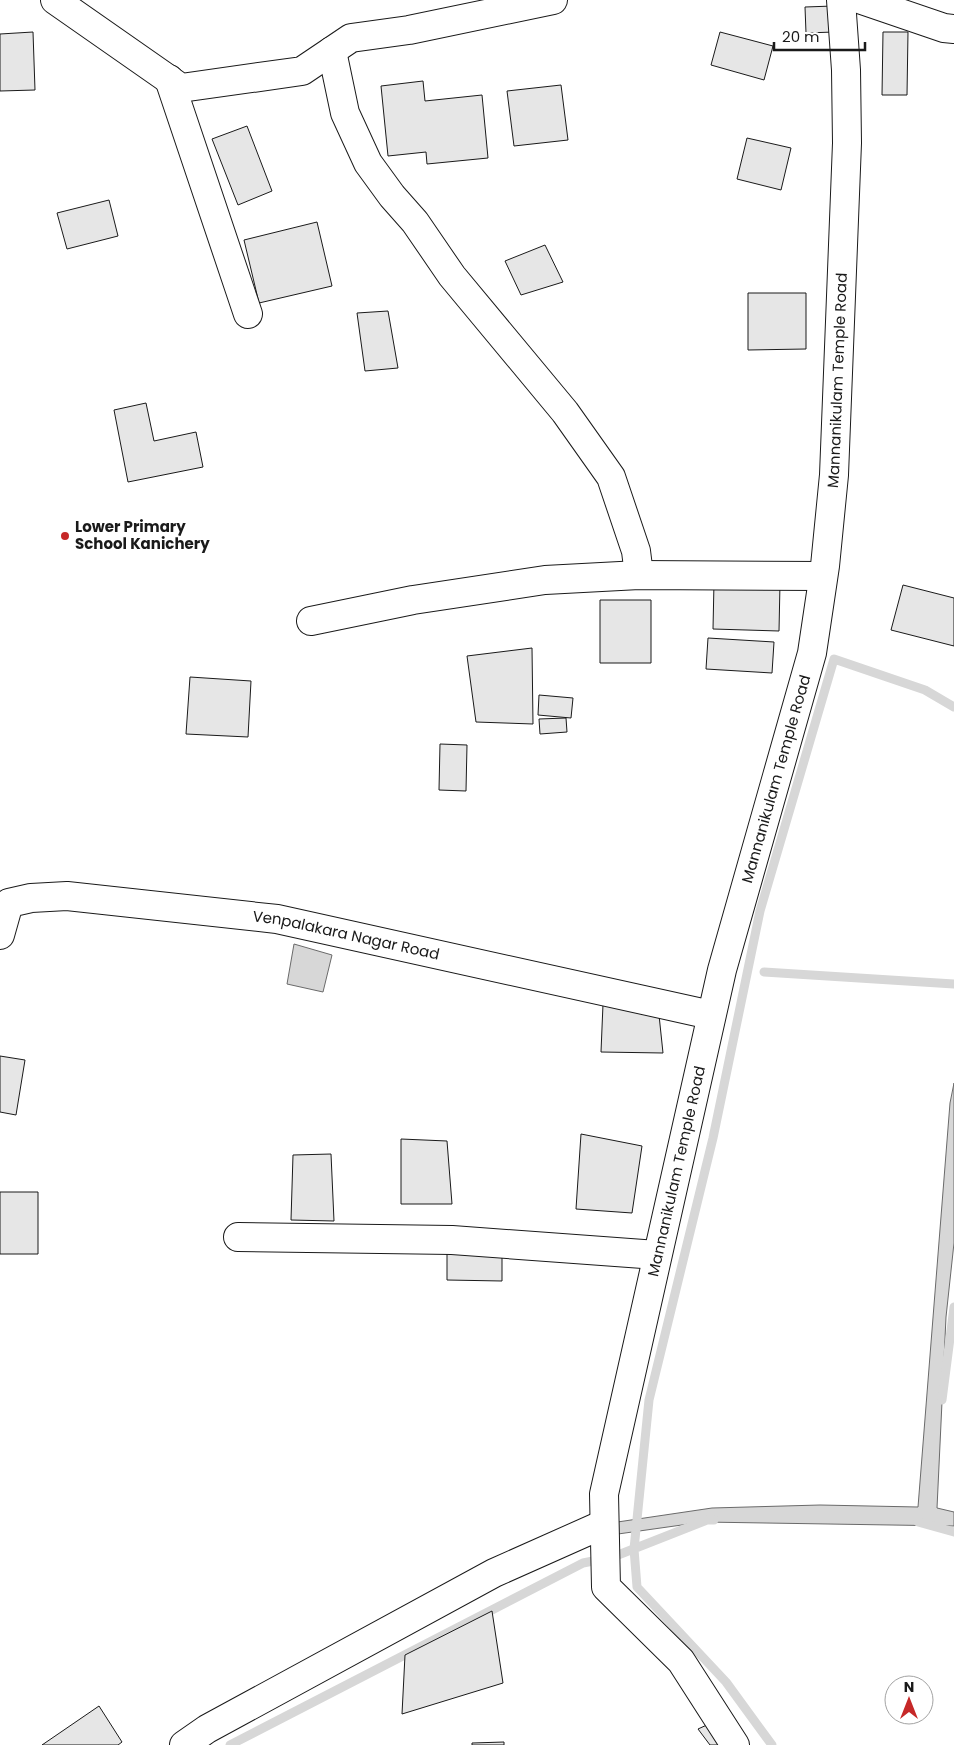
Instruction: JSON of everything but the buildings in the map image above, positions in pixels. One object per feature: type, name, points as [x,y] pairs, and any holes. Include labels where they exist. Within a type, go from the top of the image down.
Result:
[{"type":"street","points":[[55,0],[181,88],[302,72],[351,38],[409,30],[553,0]]},
{"type":"street","name":"Mannanikulam Temple Road","points":[[735,1745],[681,1661],[606,1587],[604,1494],[722,970],[812,653],[834,475],[843,276],[847,143],[846,70],[841,0]]},
{"type":"street","points":[[862,0],[944,28],[954,29]]},
{"type":"street","points":[[332,51],[345,113],[368,163],[392,196],[415,222],[452,276],[564,412],[611,477],[636,551],[639,576]]},
{"type":"street","points":[[169,79],[248,314]]},
{"type":"street","points":[[311,621],[413,600],[544,580],[639,576],[823,576]]},
{"type":"street","name":"Venpalakara Nagar Road","points":[[0,935],[9,903],[31,898],[67,896],[278,919],[711,1015]]},
{"type":"street","points":[[238,1236],[452,1240],[657,1255]]},
{"type":"street","points":[[184,1745],[207,1729],[494,1573],[605,1533]]},
{"type":"shaded area","points":[[294,944],[332,955],[323,992],[287,984]]},
{"type":"shaded area","points":[[954,1083],[954,1243],[946,1317],[937,1508],[954,1512],[954,1526],[703,1522],[611,1535],[604,1524],[712,1508],[820,1505],[918,1507],[950,1103]]},
{"type":"waterway","points":[[772,1745],[726,1682],[637,1587],[634,1549],[649,1400],[713,1138],[760,911],[834,659],[925,690],[954,707]]},
{"type":"waterway","points":[[764,972],[954,984]]},
{"type":"waterway","points":[[942,1400],[954,1307]]},
{"type":"waterway","points":[[230,1745],[583,1563],[613,1557],[707,1520],[714,1520]]},
{"type":"waterway","points":[[918,1522],[954,1532]]},
{"type":"place","name":"Lower Primary School Kanichery","points":[[65,536]]}]
